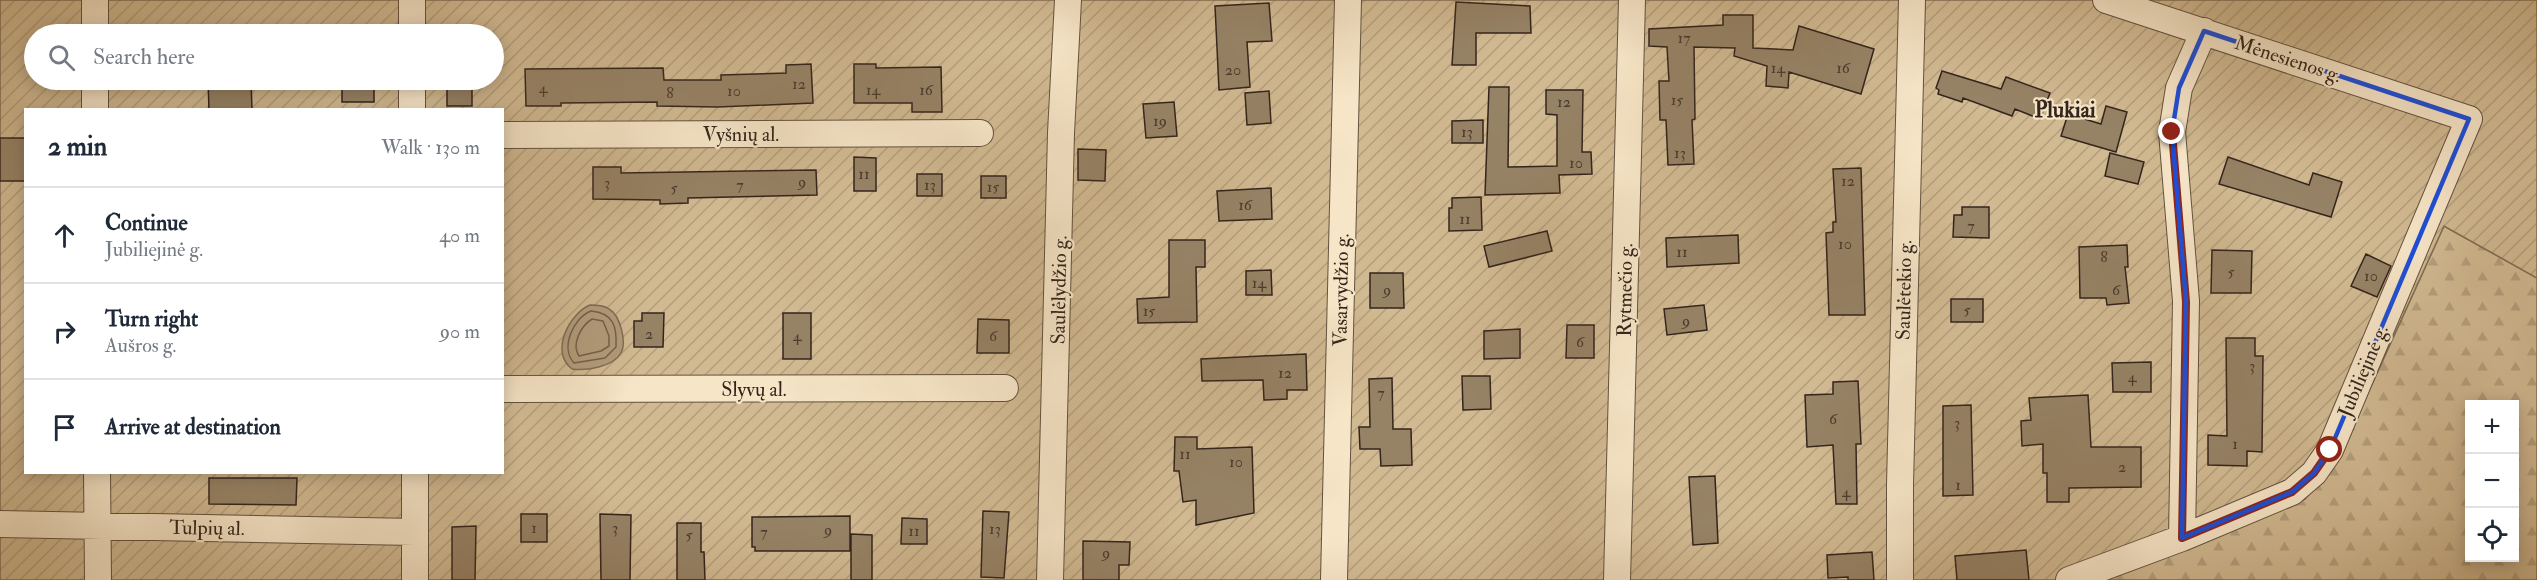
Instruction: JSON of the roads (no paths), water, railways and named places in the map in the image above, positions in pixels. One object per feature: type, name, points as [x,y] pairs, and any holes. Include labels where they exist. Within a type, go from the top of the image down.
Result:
[{"type":"street","points":[[95,0],[95,24]]},
{"type":"street","points":[[412,0],[412,24]]},
{"type":"street","name":"Saulėlydžio g.","points":[[1050,580],[1061,133],[1068,0]]},
{"type":"street","name":"Vasarvydžio g.","points":[[1334,580],[1348,0]]},
{"type":"street","name":"Rytmečio g.","points":[[1617,580],[1632,0]]},
{"type":"street","name":"Saulėtekio g.","points":[[1900,580],[1900,462],[1912,0]]},
{"type":"street","name":"Mėnesienos g.","points":[[2106,0],[2469,119]]},
{"type":"street","points":[[2182,538],[2186,302],[2172,132],[2179,88],[2204,31]]},
{"type":"street","points":[[95,90],[95,108]]},
{"type":"street","points":[[412,90],[412,108]]},
{"type":"street","name":"Jubiliejinė g.","points":[[2069,580],[2182,538],[2292,492],[2314,473],[2324,458],[2469,119]]},
{"type":"street","name":"Vyšnių al.","points":[[504,135],[980,133]]},
{"type":"street","name":"Slyvų al.","points":[[504,389],[1005,388]]},
{"type":"street","points":[[97,474],[98,580]]},
{"type":"street","points":[[415,474],[415,580]]},
{"type":"street","name":"Tulpių al.","points":[[0,524],[415,532]]},
{"type":"water","points":[[590,305],[605,307],[613,312],[621,329],[623,348],[617,358],[606,365],[592,369],[572,369],[565,362],[562,343],[569,324]]},
{"type":"district","name":"Plukiai","points":[[2065,110]]}]
